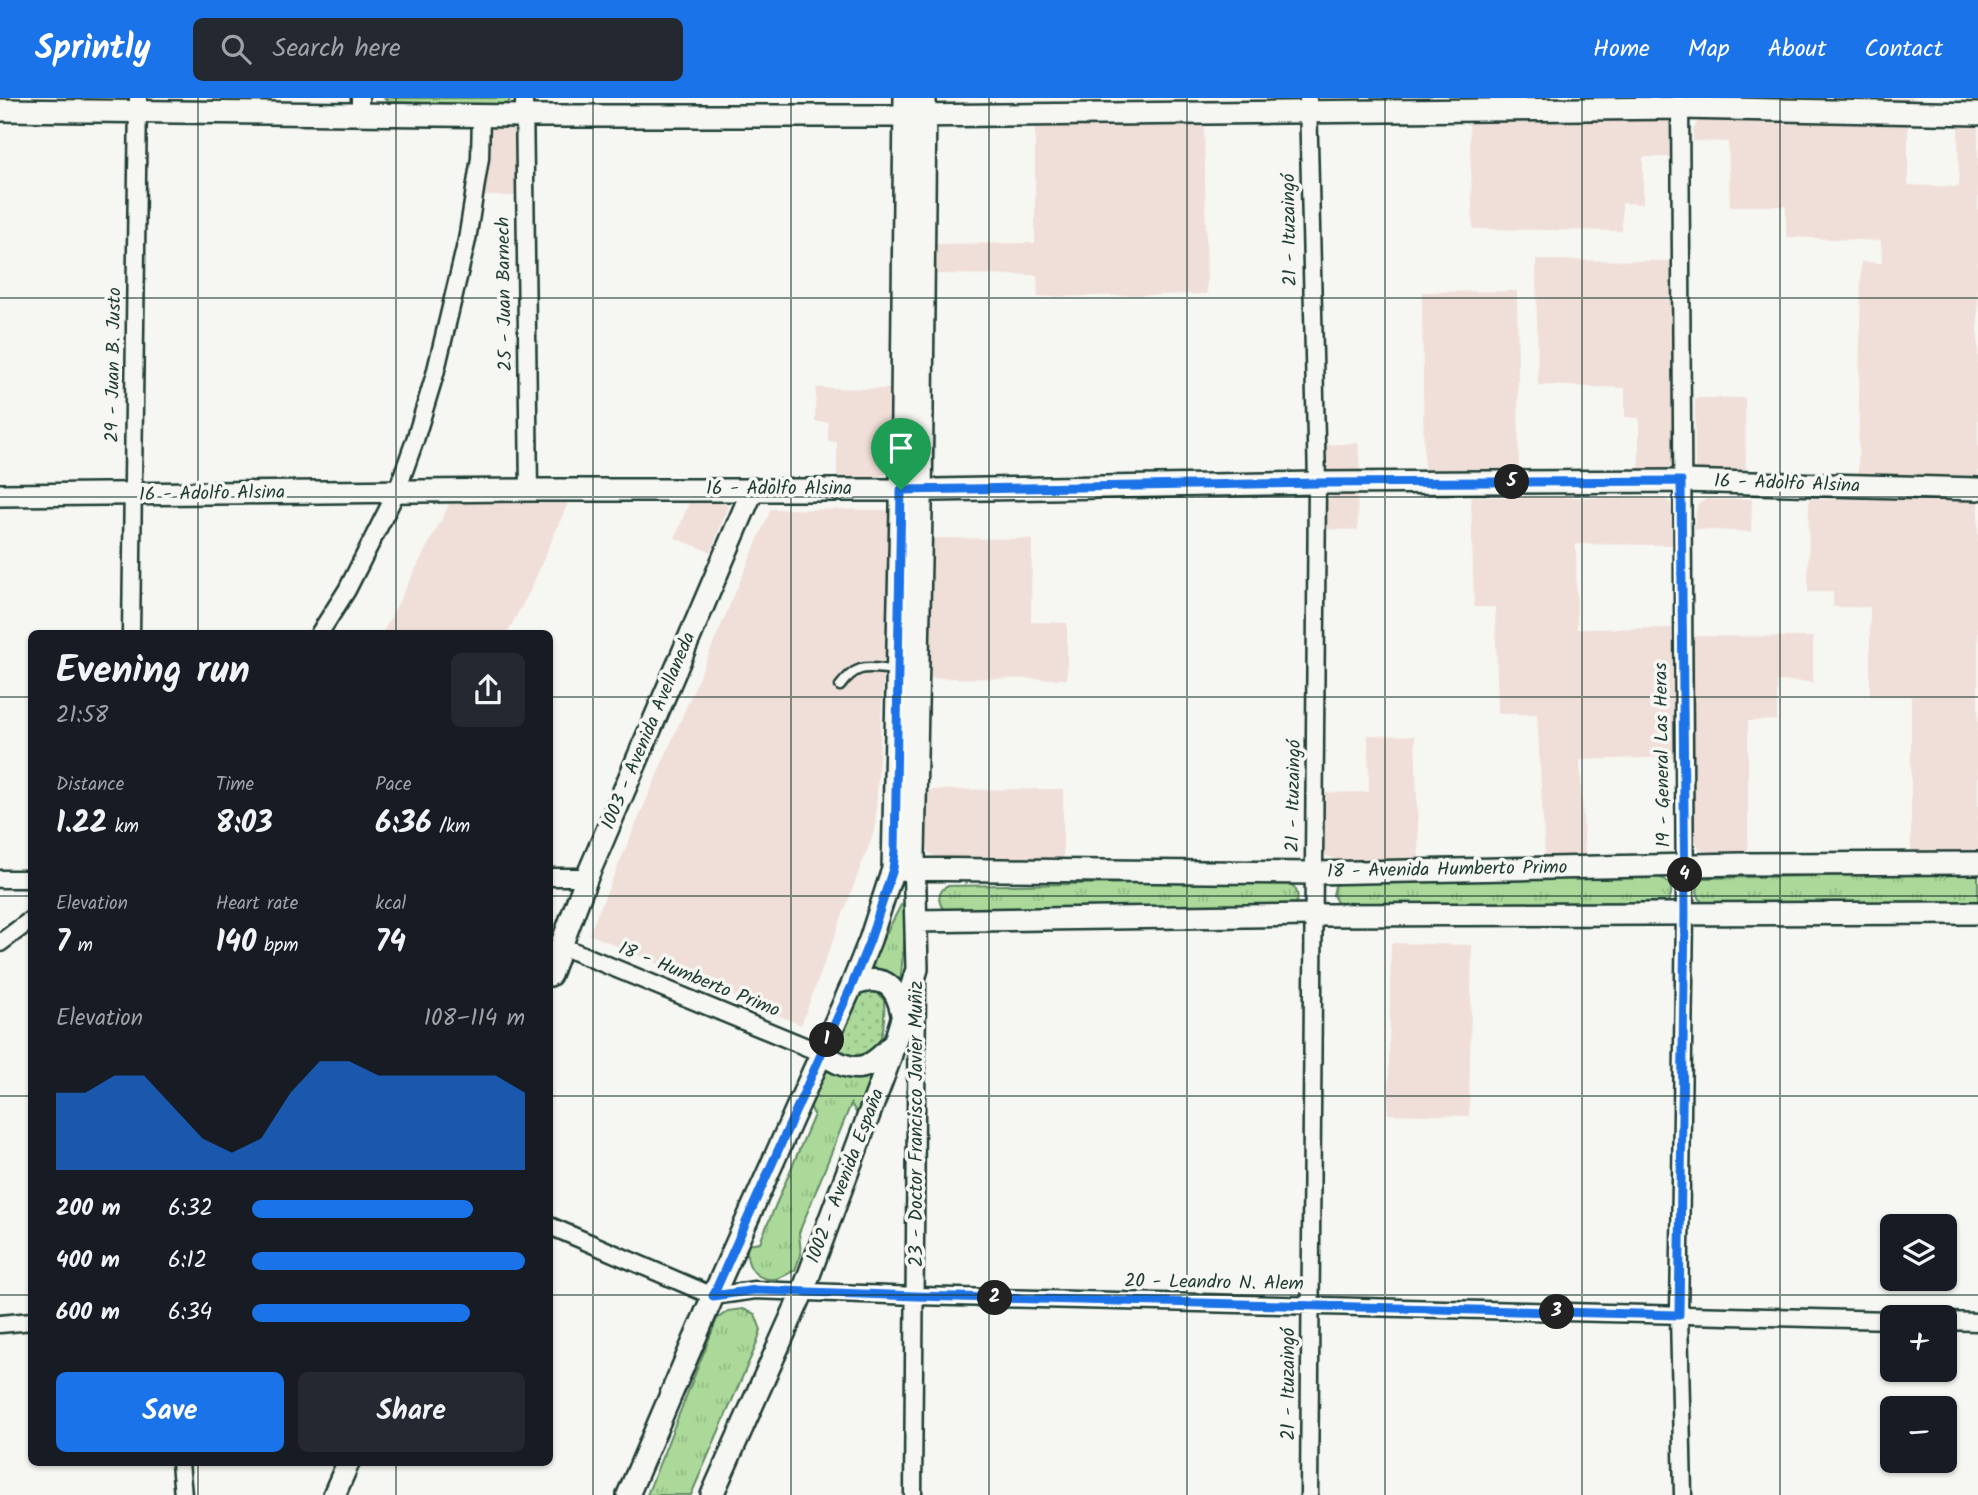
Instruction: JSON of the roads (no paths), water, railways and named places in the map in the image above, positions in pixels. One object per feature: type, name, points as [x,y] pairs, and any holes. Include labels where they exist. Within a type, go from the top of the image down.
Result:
[{"type":"street","points":[[0,110],[138,105],[360,106],[481,115],[524,107],[1680,103],[1978,114]]},
{"type":"street","name":"19 - General Las Heras","points":[[1680,103],[1685,866],[1679,1315],[1682,1495]]},
{"type":"street","name":"29 - Juan B. Justo","points":[[131,630],[138,105]]},
{"type":"street","name":"21 - Ituzaingó","points":[[1308,105],[1317,483],[1309,1495]]},
{"type":"street","name":"25 - Juan Barnech","points":[[524,107],[529,490]]},
{"type":"street","points":[[628,1495],[713,1296],[852,985],[893,869],[898,670],[911,490],[915,107]]},
{"type":"street","points":[[322,630],[347,590],[397,491],[435,374],[467,240],[480,158],[481,115]]},
{"type":"street","name":"16 - Adolfo Alsina","points":[[0,495],[911,490],[1317,483],[1681,481],[1978,489]]},
{"type":"street","name":"1003 - Avenida Avellaneda","points":[[553,967],[587,877],[753,489]]},
{"type":"street","name":"23 - Doctor Francisco Javier Muñiz","points":[[911,490],[917,921],[913,1495]]},
{"type":"street","name":"18 - Avenida Humberto Primo","points":[[916,870],[1314,873],[1978,863]]},
{"type":"street","points":[[893,869],[916,870]]},
{"type":"street","points":[[553,877],[587,877]]},
{"type":"street","points":[[0,879],[28,879]]},
{"type":"street","points":[[917,921],[1314,915],[1978,913]]},
{"type":"street","points":[[0,943],[28,922]]},
{"type":"street","name":"18 - Humberto Primo","points":[[561,946],[821,1053]]},
{"type":"street","name":"1002 - Avenida España","points":[[712,1495],[803,1291],[894,1042],[917,969]]},
{"type":"street","points":[[852,985],[869,979],[886,984],[899,996],[902,1014]]},
{"type":"street","points":[[821,1053],[846,1066],[865,1068],[878,1061],[894,1042]]},
{"type":"street","points":[[553,1227],[713,1296]]},
{"type":"street","name":"20 - Leandro N. Alem","points":[[713,1296],[755,1290],[1880,1320]]},
{"type":"street","points":[[0,1324],[28,1321]]},
{"type":"street","points":[[1957,1321],[1978,1322]]},
{"type":"street","points":[[180,1466],[183,1495]]},
{"type":"street","points":[[334,1495],[347,1466]]},
{"type":"lane","points":[[840,686],[850,673],[859,668],[898,670]]}]
